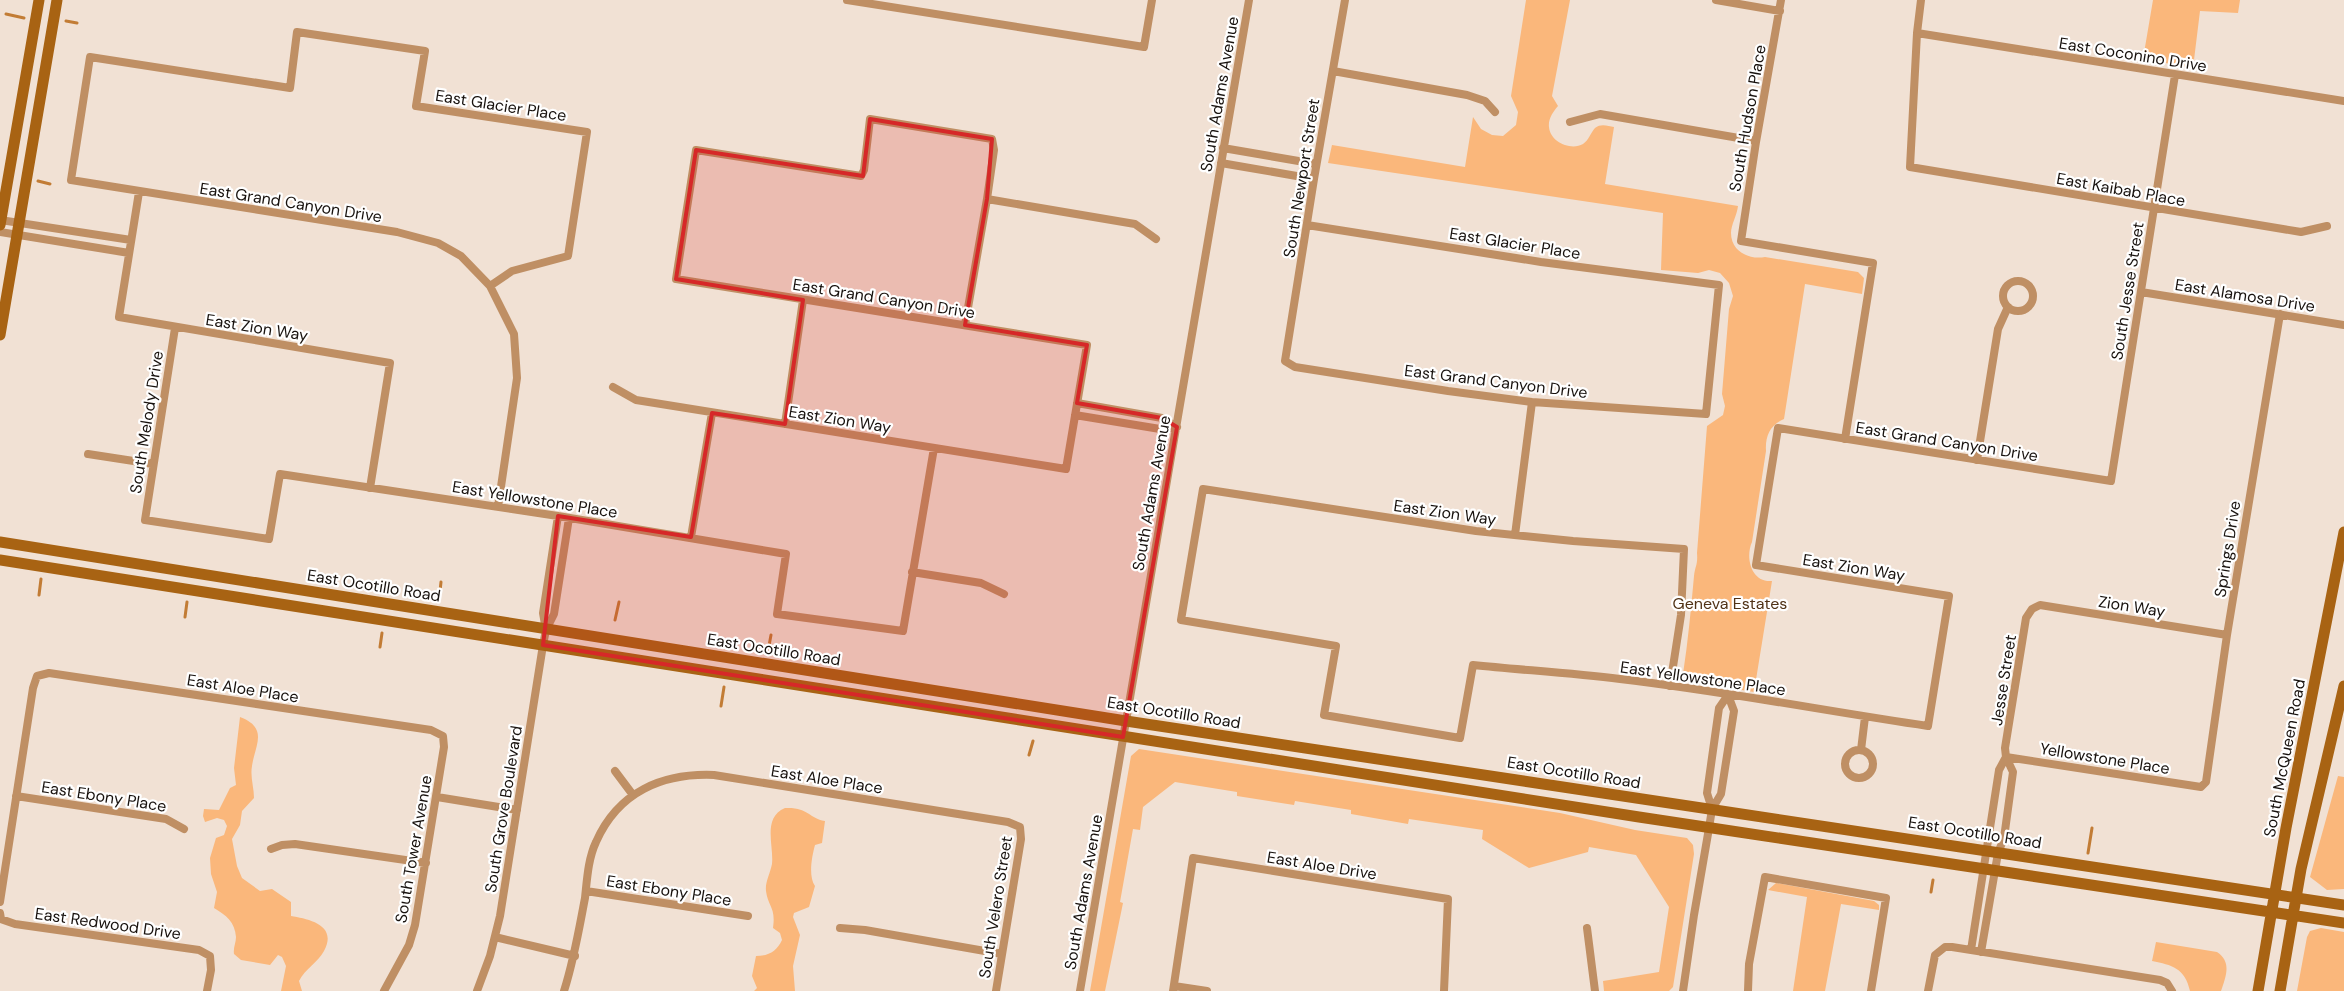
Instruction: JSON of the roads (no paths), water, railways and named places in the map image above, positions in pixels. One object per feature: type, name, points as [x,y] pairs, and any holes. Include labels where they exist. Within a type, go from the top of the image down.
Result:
[{"type":"main road","points":[[0,222],[39,0]]},
{"type":"main road","points":[[0,335],[57,0]]},
{"type":"main road","name":"South McQueen Road","points":[[2258,991],[2274,894],[2344,532]]},
{"type":"main road","name":"East Ocotillo Road","points":[[0,542],[1126,721],[2344,905]]},
{"type":"main road","name":"East Ocotillo Road","points":[[0,560],[1710,828],[2344,923]]},
{"type":"main road","points":[[2280,991],[2296,898],[2314,812],[2344,686]]},
{"type":"street","points":[[847,0],[1144,47],[1152,0]]},
{"type":"street","name":"South Adams Avenue","points":[[1080,991],[1249,0]]},
{"type":"street","name":"South Newport Street","points":[[1286,361],[1316,164],[1346,0]]},
{"type":"street","points":[[1716,0],[1780,11]]},
{"type":"street","name":"South Hudson Place","points":[[1781,0],[1756,141],[1741,241],[1873,263],[1845,439]]},
{"type":"street","points":[[1917,33],[1922,0]]},
{"type":"street","name":"East Glacier Place","points":[[71,180],[90,57],[290,88],[297,32],[425,51],[416,106],[588,132],[568,256],[512,271],[490,286]]},
{"type":"street","name":"East Coconino Drive","points":[[1917,33],[2344,101]]},
{"type":"street","name":"East Kaibab Place","points":[[1917,33],[1910,167],[2301,232],[2327,226]]},
{"type":"street","points":[[1333,71],[1467,95],[1485,101],[1495,112]]},
{"type":"street","name":"South Jesse Street","points":[[2111,481],[2175,75]]},
{"type":"street","points":[[1570,122],[1600,114],[1756,141]]},
{"type":"street","name":"East Grand Canyon Drive","points":[[987,199],[994,150],[992,139],[870,119],[864,170],[861,176],[696,150],[676,279],[1087,345],[1077,403]]},
{"type":"street","points":[[1223,148],[1316,164]]},
{"type":"street","points":[[1220,163],[1314,179]]},
{"type":"street","name":"East Grand Canyon Drive","points":[[71,180],[396,232],[438,244],[461,256],[490,286],[514,334],[517,378],[498,507]]},
{"type":"street","points":[[0,232],[129,253],[139,192]]},
{"type":"street","points":[[965,325],[987,199],[1135,224],[1156,239]]},
{"type":"street","points":[[0,222],[131,240]]},
{"type":"street","name":"East Glacier Place","points":[[1307,225],[1541,262],[1719,285],[1706,414]]},
{"type":"street","name":"East Zion Way","points":[[129,253],[119,318],[390,363],[370,488]]},
{"type":"street","name":"East Alamosa Drive","points":[[2141,292],[2344,325]]},
{"type":"street","points":[[785,424],[803,300]]},
{"type":"street","points":[[1977,460],[1998,329],[2008,307]]},
{"type":"street","name":"Springs Drive","points":[[2201,787],[2206,782],[2227,635],[2280,314]]},
{"type":"street","name":"South Melody Drive","points":[[175,328],[145,520],[269,539]]},
{"type":"street","name":"East Grand Canyon Drive","points":[[1286,361],[1295,367],[1532,402],[1706,414]]},
{"type":"street","name":"East Zion Way","points":[[613,387],[636,400],[1066,470],[1075,415]]},
{"type":"street","points":[[1515,535],[1532,402]]},
{"type":"street","points":[[1077,403],[1162,418],[1177,427],[1160,429],[1075,415],[1077,403]]},
{"type":"street","points":[[691,538],[712,413]]},
{"type":"street","name":"East Grand Canyon Drive","points":[[1756,565],[1778,428],[2111,481]]},
{"type":"street","points":[[934,448],[912,572],[981,583],[1004,594]]},
{"type":"street","points":[[88,454],[153,464]]},
{"type":"street","name":"East Yellowstone Place","points":[[269,539],[280,474],[558,516],[786,554],[776,614],[903,631],[912,572]]},
{"type":"street","name":"East Zion Way","points":[[1460,738],[1324,715],[1336,646],[1180,620],[1203,489],[1515,535],[1684,549],[1680,615],[1670,686]]},
{"type":"street","points":[[546,630],[543,613],[558,516]]},
{"type":"street","points":[[546,630],[554,614],[569,518]]},
{"type":"street","name":"East Zion Way","points":[[1756,565],[1948,596],[1928,726]]},
{"type":"street","name":"Zion Way","points":[[2032,609],[2040,605],[2227,635]]},
{"type":"street","name":"Jesse Street","points":[[1992,852],[2004,838],[2013,772],[2006,756],[2006,748],[2026,618],[2032,609]]},
{"type":"street","name":"South Grove Boulevard","points":[[477,991],[495,937],[546,630]]},
{"type":"street","name":"East Yellowstone Place","points":[[1460,738],[1473,665],[1621,679],[1928,726]]},
{"type":"street","name":"East Aloe Place","points":[[16,796],[33,688],[37,676],[50,673],[431,730],[443,736]]},
{"type":"street","points":[[1684,991],[1694,915],[1710,828],[1712,809],[1707,793],[1719,708],[1728,694]]},
{"type":"street","points":[[1712,809],[1722,794],[1734,710],[1728,694]]},
{"type":"street","points":[[1861,750],[1866,717]]},
{"type":"street","name":"South Tower Avenue","points":[[384,991],[409,945],[420,905],[444,747],[443,736]]},
{"type":"street","name":"Jesse Street","points":[[1992,852],[1994,802],[1999,770],[2006,756]]},
{"type":"street","name":"Yellowstone Place","points":[[2006,756],[2201,787]]},
{"type":"street","points":[[615,771],[633,795]]},
{"type":"street","name":"East Aloe Place","points":[[564,991],[574,956],[596,843],[616,810],[633,795],[669,778],[691,774],[714,775],[1008,822],[1020,827]]},
{"type":"street","points":[[0,902],[16,796]]},
{"type":"street","name":"East Ebony Place","points":[[16,796],[166,819],[184,829]]},
{"type":"street","points":[[436,797],[517,810]]},
{"type":"street","points":[[1994,802],[2009,804]]},
{"type":"street","name":"South Velero Street","points":[[996,991],[1021,839],[1020,827]]},
{"type":"street","points":[[271,849],[282,845],[295,844],[426,863]]},
{"type":"street","points":[[1971,950],[1977,913],[1992,852]]},
{"type":"street","name":"East Aloe Drive","points":[[1173,988],[1192,858],[1448,899],[1444,991]]},
{"type":"street","points":[[1981,952],[1987,915],[1989,870]]},
{"type":"street","points":[[1748,991],[1749,964],[1765,877],[1886,898],[1870,991]]},
{"type":"street","name":"East Ebony Place","points":[[586,891],[748,916]]},
{"type":"street","points":[[1977,913],[1987,915]]},
{"type":"street","name":"East Redwood Drive","points":[[1,916],[15,924],[198,950],[210,956],[211,970],[208,991]]},
{"type":"street","points":[[840,928],[865,930],[1002,954]]},
{"type":"street","points":[[1587,928],[1595,991]]},
{"type":"street","points":[[495,937],[574,956]]},
{"type":"street","points":[[1928,991],[1933,962],[1939,950],[1952,947],[2160,980],[2167,983],[2172,991]]},
{"type":"street","points":[[1173,988],[1207,991]]},
{"type":"waterway","points":[[6,14],[24,18]]},
{"type":"waterway","points":[[66,21],[77,23]]},
{"type":"waterway","points":[[38,181],[50,184]]},
{"type":"waterway","points":[[39,595],[41,579]]},
{"type":"waterway","points":[[439,600],[441,582]]},
{"type":"waterway","points":[[185,617],[187,602]]},
{"type":"waterway","points":[[615,620],[619,602]]},
{"type":"waterway","points":[[380,647],[382,633]]},
{"type":"waterway","points":[[768,651],[771,635]]},
{"type":"waterway","points":[[721,706],[724,687]]},
{"type":"waterway","points":[[1029,755],[1033,741]]},
{"type":"waterway","points":[[2088,853],[2092,828]]},
{"type":"waterway","points":[[1931,892],[1933,880]]},
{"type":"park label","name":"Geneva Estates","points":[[1730,603]]}]
